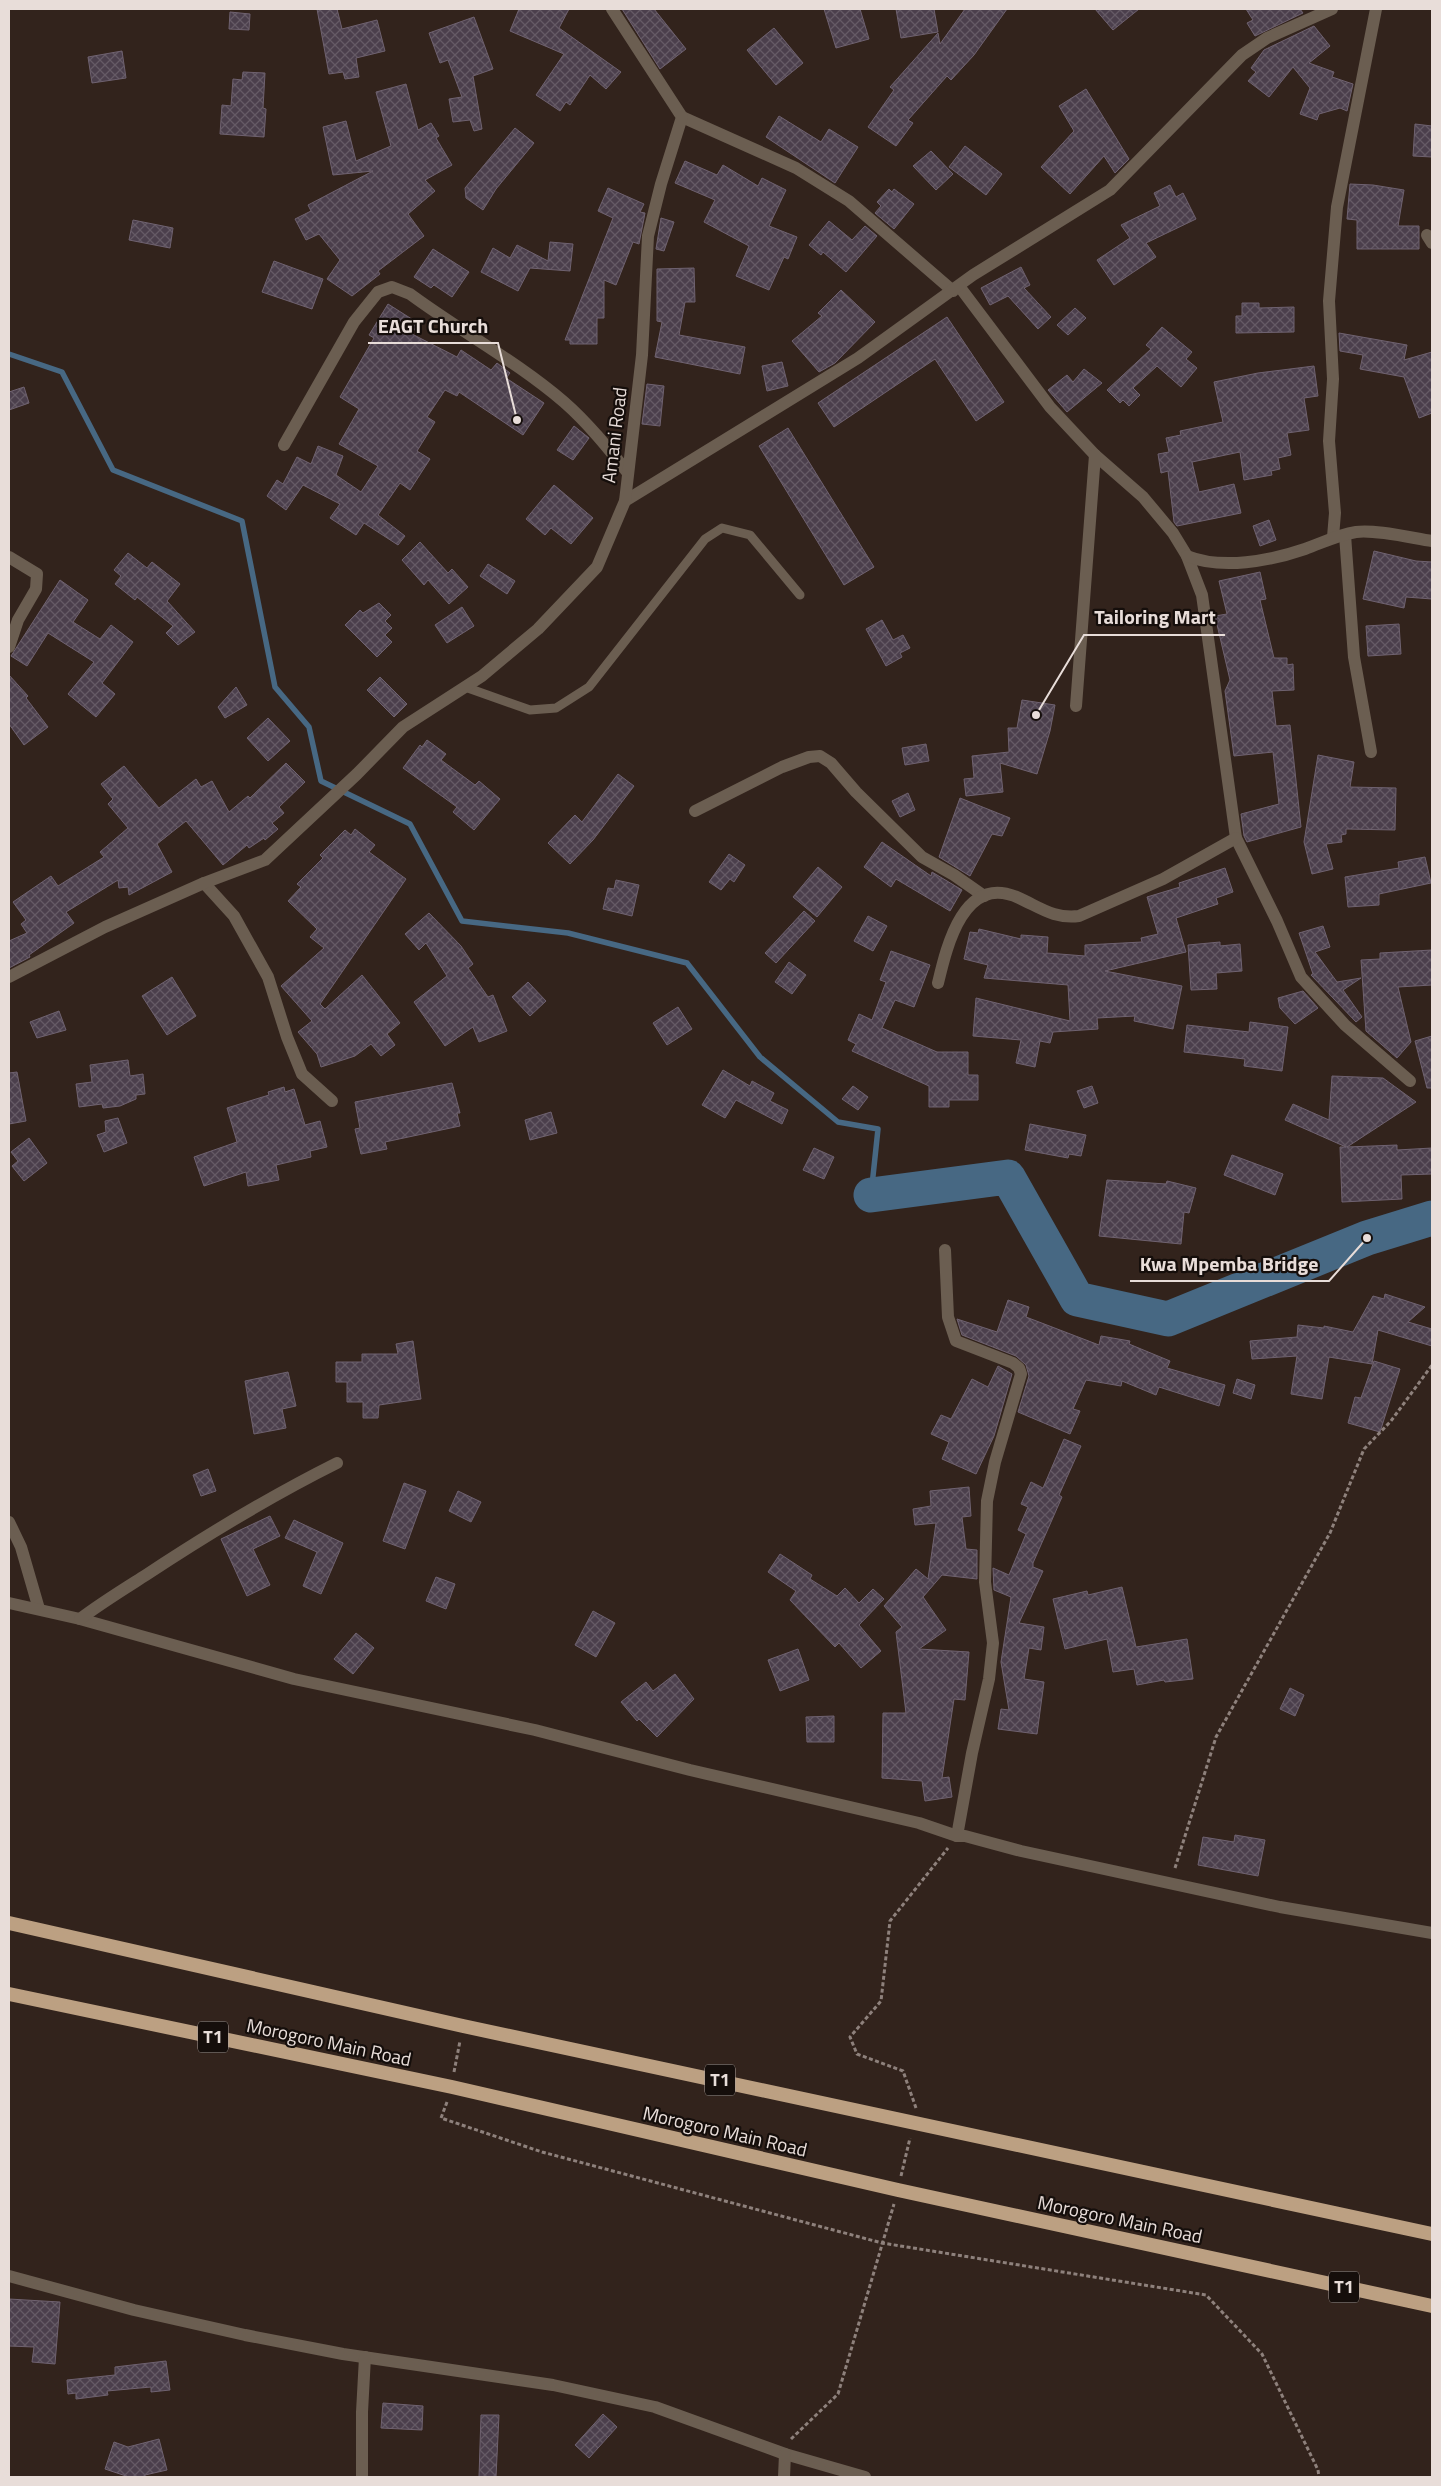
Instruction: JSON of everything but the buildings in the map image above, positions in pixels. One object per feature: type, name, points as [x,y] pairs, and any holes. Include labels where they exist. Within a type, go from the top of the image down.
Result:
[{"type":"highway","name":"T1","points":[[9,1923],[464,2026],[914,2121],[1432,2234]]},
{"type":"highway","name":"Morogoro Main Road","points":[[9,1994],[452,2087],[898,2190],[1432,2306]]},
{"type":"street","points":[[612,9],[682,118],[796,168],[849,201],[956,288],[1050,407],[1095,455],[1143,497],[1173,533],[1188,556],[1202,595],[1236,838],[1277,922],[1301,977],[1345,1025],[1410,1080]]},
{"type":"street","points":[[625,501],[858,358],[956,288],[1110,190],[1242,56],[1267,38],[1332,9]]},
{"type":"street","points":[[1371,752],[1354,658],[1335,513],[1329,441],[1332,379],[1330,301],[1337,207],[1376,9]]},
{"type":"street","name":"Amani Road","points":[[9,977],[105,927],[204,883],[264,860],[357,774],[403,727],[482,676],[538,629],[597,567],[625,501],[642,355],[648,236],[661,184],[682,118]]},
{"type":"street","points":[[284,445],[354,322],[378,292],[392,286],[410,294],[530,376],[564,403],[603,441],[628,473]]},
{"type":"street","points":[[1076,706],[1095,455]]},
{"type":"street","points":[[1188,556],[1200,561],[1227,563],[1263,558],[1304,549],[1339,536],[1358,532],[1432,541]]},
{"type":"street","points":[[9,557],[16,563],[31,568],[37,574],[36,589],[18,620],[9,647]]},
{"type":"street","points":[[695,811],[782,767],[809,757],[820,756],[831,763],[856,792],[922,857],[954,874],[984,896]]},
{"type":"street","points":[[938,983],[947,948],[957,922],[972,904],[984,896],[999,893],[1065,918],[1080,916],[1163,879],[1236,838]]},
{"type":"street","points":[[204,883],[234,916],[268,977],[287,1038],[302,1074],[332,1101]]},
{"type":"street","points":[[945,1250],[948,1317],[956,1341],[1013,1362],[1019,1368],[1021,1374],[995,1462],[987,1501],[985,1582],[993,1643],[989,1679],[972,1753],[957,1836]]},
{"type":"street","points":[[80,1619],[101,1603],[215,1530],[276,1493],[337,1463]]},
{"type":"street","points":[[9,1522],[21,1547],[38,1609]]},
{"type":"street","points":[[9,1603],[80,1619],[294,1679],[535,1730],[690,1770],[919,1823],[957,1836],[965,1836],[1021,1852],[1280,1907],[1432,1932]]},
{"type":"street","points":[[9,2276],[134,2310],[245,2335],[365,2357],[553,2385],[655,2407],[785,2454],[865,2477]]},
{"type":"street","points":[[362,2477],[362,2412],[365,2357]]},
{"type":"street","points":[[784,2477],[785,2454]]},
{"type":"lane","points":[[466,687],[530,710],[556,708],[589,687],[705,539],[722,528],[750,535],[800,595]]},
{"type":"path","points":[[1170,1883],[1216,1737],[1330,1533],[1364,1449],[1391,1421],[1432,1365]]},
{"type":"path","points":[[785,2454],[792,2435],[838,2394],[898,2190],[917,2106],[902,2071],[857,2054],[850,2036],[880,2001],[890,1921],[957,1836]]},
{"type":"path","points":[[464,2026],[452,2087],[441,2118],[542,2152],[882,2243],[1206,2296],[1262,2354],[1319,2477]]},
{"type":"waterway","points":[[9,354],[62,372],[113,470],[242,521],[275,687],[309,727],[321,781],[410,824],[462,921],[568,933],[687,963],[760,1057],[838,1122],[878,1129],[871,1195]]},
{"type":"waterway","points":[[871,1195],[1008,1177],[1077,1299],[1168,1319],[1367,1238],[1432,1218]]},
{"type":"place","name":"EAGT Church","points":[[517,420]]},
{"type":"place","name":"Tailoring Mart","points":[[1036,715]]},
{"type":"place","name":"Kwa Mpemba Bridge","points":[[1367,1238]]}]
